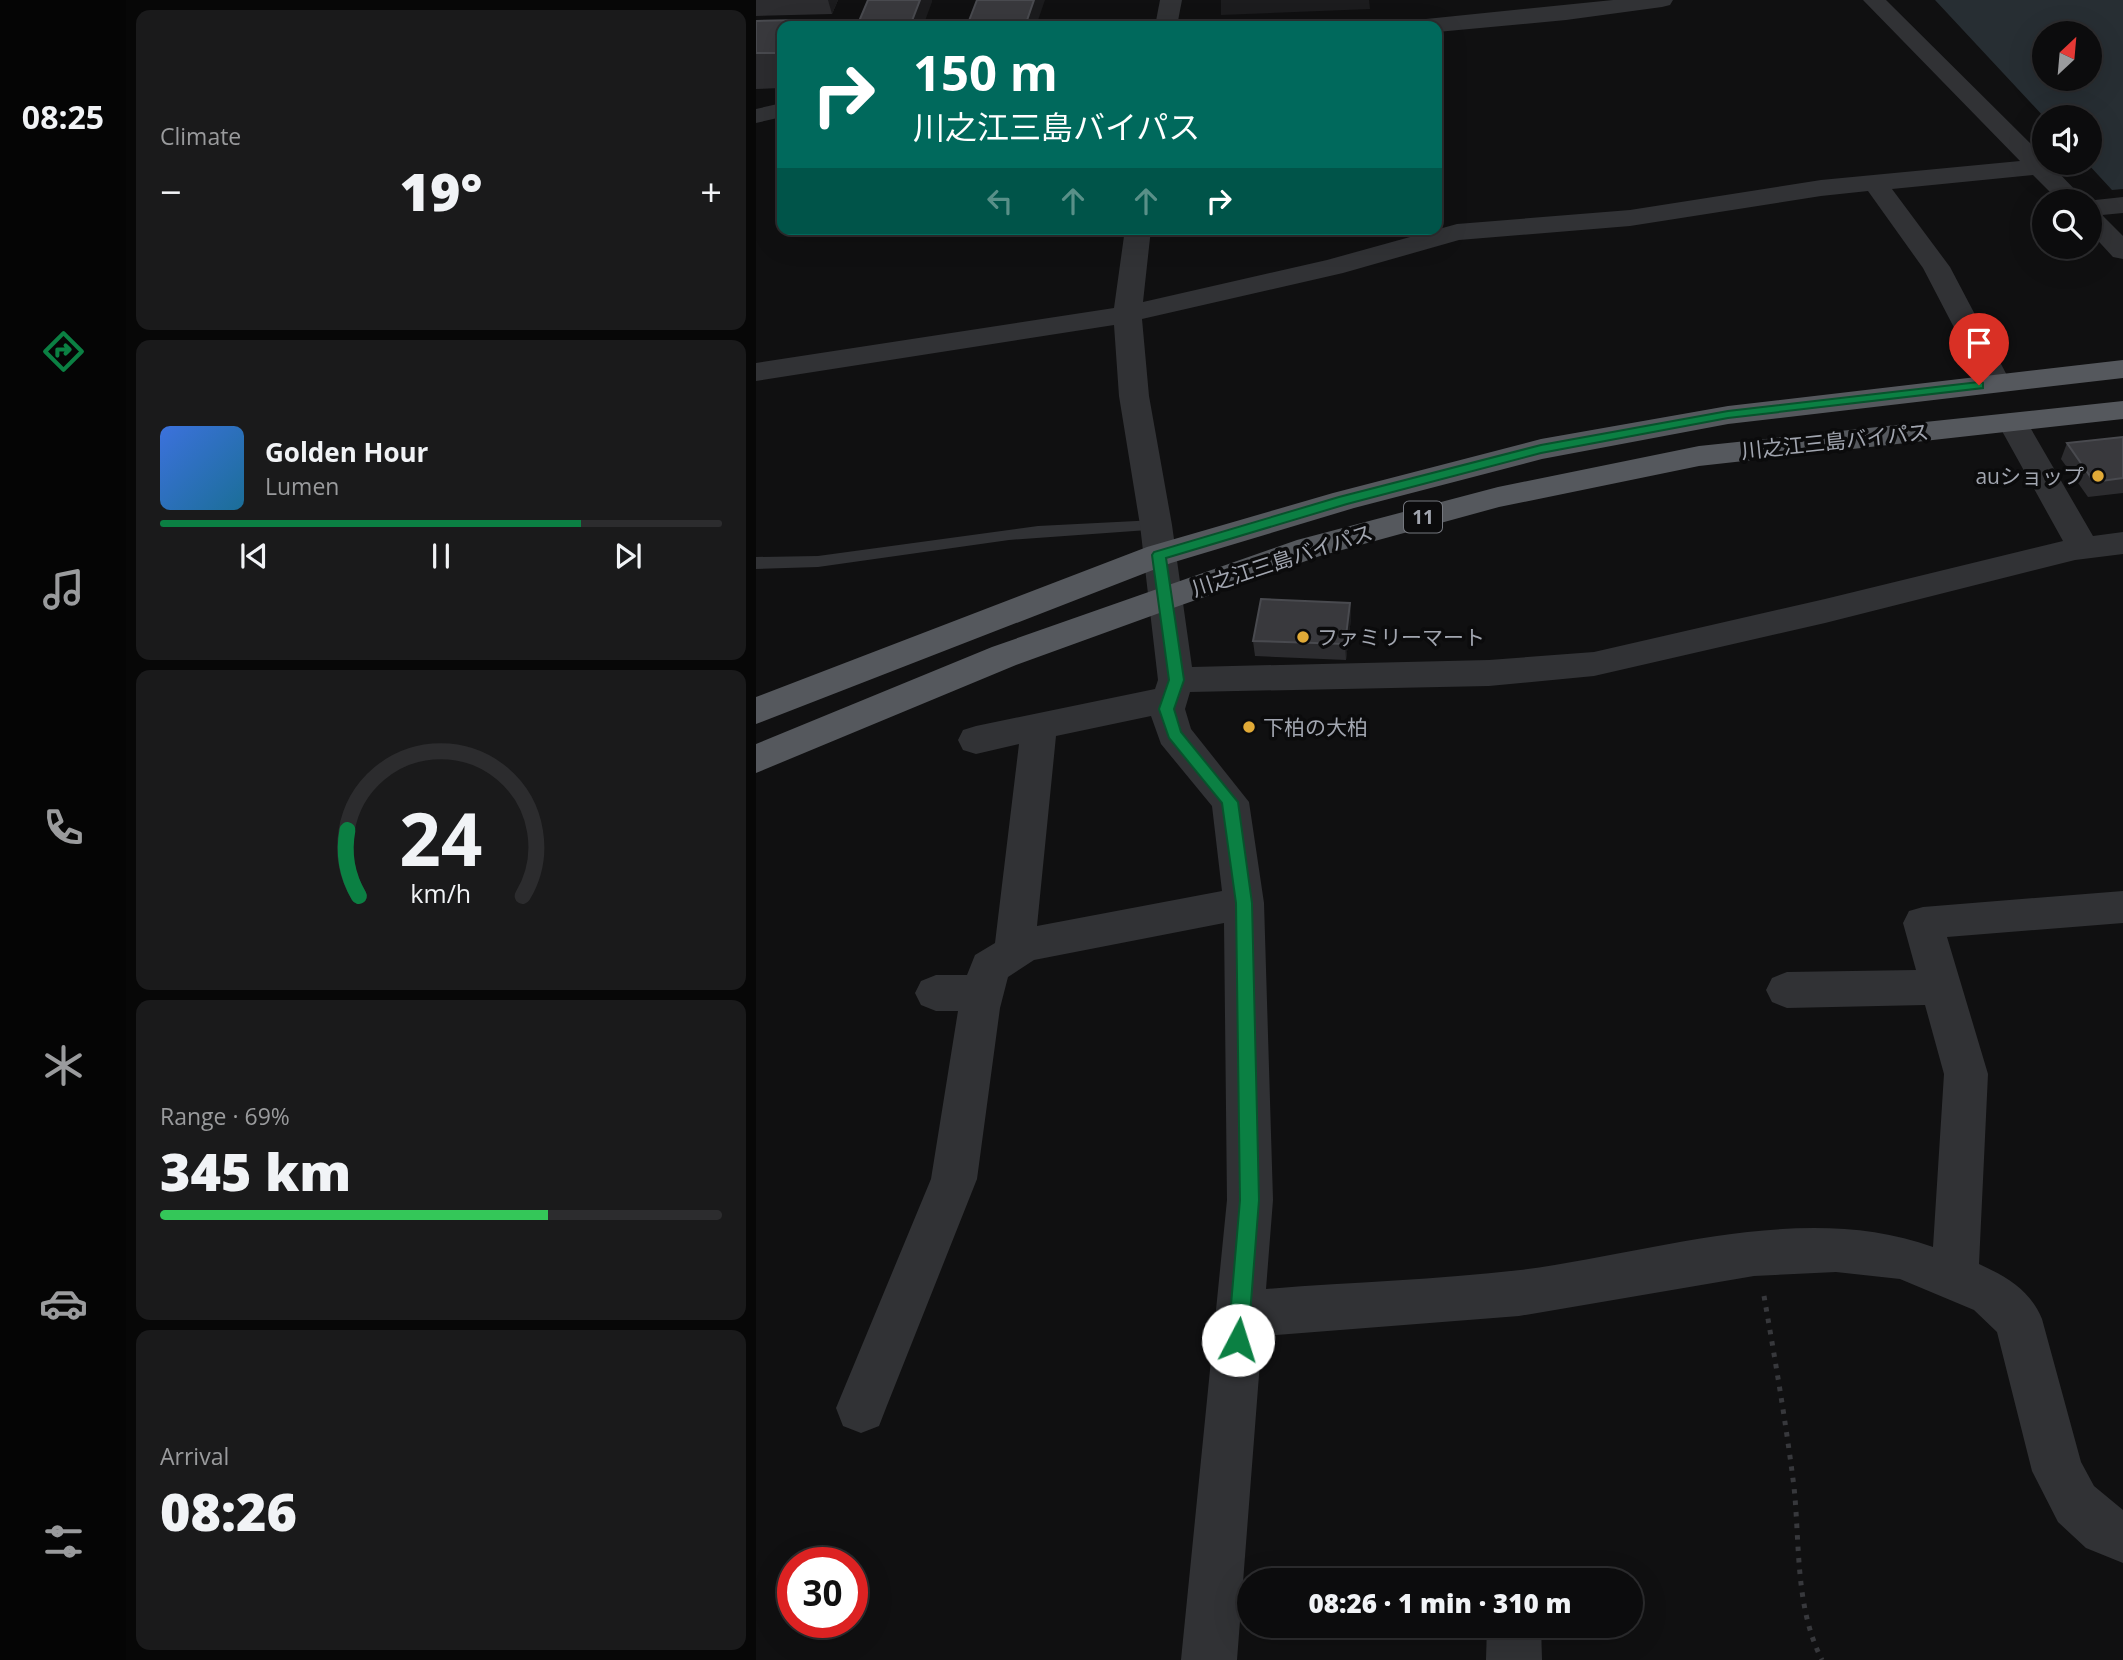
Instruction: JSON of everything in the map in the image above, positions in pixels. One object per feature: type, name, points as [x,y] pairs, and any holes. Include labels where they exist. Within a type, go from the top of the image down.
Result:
[{"type":"highway","name":"川之江三島バイパス","points":[[756,711],[1158,540],[1344,500],[1541,449],[1728,415],[2123,369]]},
{"type":"highway","name":"川之江三島バイパス","points":[[756,759],[1004,656],[1164,599],[1309,548],[1498,497],[1699,456],[2123,410]]},
{"type":"street","points":[[1167,21],[1171,0]]},
{"type":"street","points":[[1442,25],[1566,13],[1662,0]]},
{"type":"street","points":[[1874,0],[2032,160]]},
{"type":"street","points":[[756,116],[777,111]]},
{"type":"street","points":[[756,372],[1127,314],[1333,267],[1417,246],[1457,232],[1630,218],[1821,188],[2032,168]]},
{"type":"street","points":[[2047,175],[2061,189]]},
{"type":"street","points":[[1875,183],[1936,267],[1996,383]]},
{"type":"street","points":[[2102,207],[2123,205]]},
{"type":"street","points":[[2102,230],[2123,251]]},
{"type":"street","points":[[1137,235],[1127,314],[1134,396],[1158,540],[1164,599],[1173,689],[1167,709],[1174,734],[1230,802],[1244,903],[1250,1200],[1209,1660]]},
{"type":"street","points":[[2012,422],[2084,548]]},
{"type":"street","points":[[976,740],[1039,727],[1173,689],[1489,673],[1594,664],[2084,548],[2123,543]]},
{"type":"street","points":[[1014,951],[1039,727]]},
{"type":"street","points":[[862,1408],[954,1179],[983,993],[990,967],[1024,945],[1244,903]]},
{"type":"street","points":[[1955,1277],[1966,1074],[1923,923],[2123,906]]},
{"type":"street","points":[[1787,990],[1941,987]]},
{"type":"street","points":[[936,993],[983,993]]},
{"type":"street","points":[[1240,1314],[1519,1293],[1754,1254],[1836,1250],[1900,1257],[1955,1277],[1991,1294],[2018,1319],[2058,1471],[2076,1504],[2105,1529],[2123,1537]]},
{"type":"street","points":[[1514,1638],[1514,1660]]},
{"type":"lane","points":[[756,564],[810,561],[1011,533],[1103,526],[1158,540]]},
{"type":"path","points":[[1709,1263],[1764,1294],[1795,1496],[1802,1590],[1813,1646],[1822,1660]]},
{"type":"shaded area","points":[[1221,0],[1369,0],[1370,9],[1221,15]]},
{"type":"shaded area","points":[[1935,0],[2123,0],[2123,189],[2112,190],[2098,175],[2102,175],[2102,105],[2033,105]]},
{"type":"building","points":[[868,0],[920,0],[912,21],[859,21]]},
{"type":"building","points":[[977,0],[1034,0],[1027,21],[969,21]]},
{"type":"building","points":[[798,20],[777,21],[777,53],[756,53],[756,21]]},
{"type":"building","points":[[2123,437],[2123,478],[2094,482],[2067,443]]},
{"type":"building","points":[[1261,599],[1350,603],[1345,644],[1253,641]]},
{"type":"place","name":"auショップ","points":[[2098,476]]},
{"type":"place","name":"ファミリーマート","points":[[1303,637]]},
{"type":"place","name":"下柏の大柏","points":[[1249,727]]},
{"type":"route","points":[[1238,1340],[1250,1200],[1244,903],[1230,802],[1174,734],[1167,709],[1176,680],[1159,555],[1344,500],[1541,449],[1728,415],[1979,385]]}]
